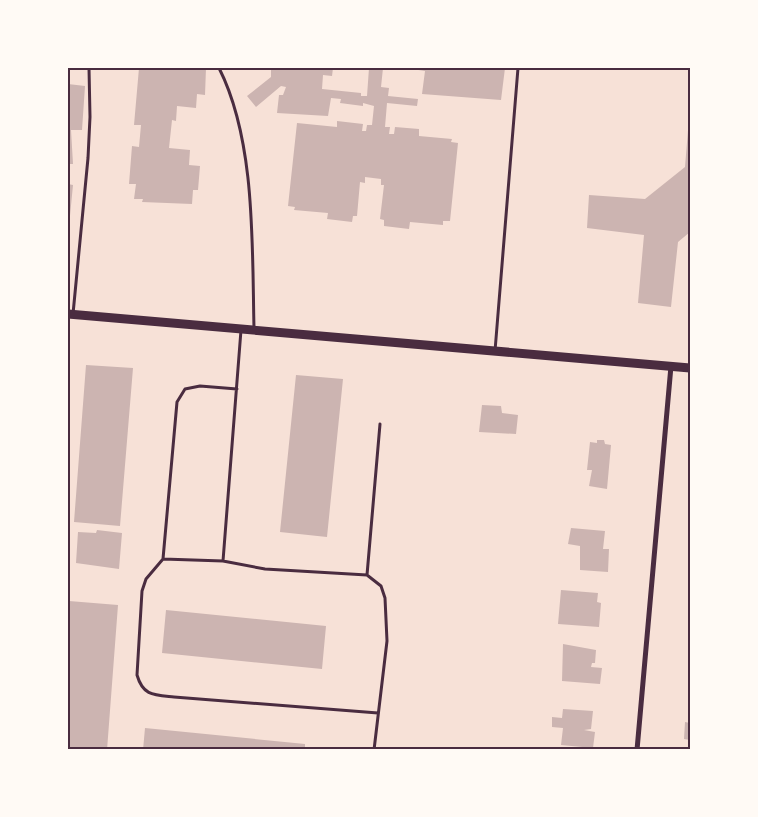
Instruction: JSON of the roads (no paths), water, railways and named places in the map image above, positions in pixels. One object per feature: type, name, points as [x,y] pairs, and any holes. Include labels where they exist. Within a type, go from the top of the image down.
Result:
[{"type":"street","points":[[70,314],[690,368]]},
{"type":"street","points":[[637,750],[671,366]]},
{"type":"lane","points":[[70,314],[88,158],[90,117],[89,68]]},
{"type":"lane","points":[[219,68],[240,126],[251,216],[254,331]]},
{"type":"lane","points":[[495,352],[518,68]]},
{"type":"lane","points":[[223,561],[242,330]]},
{"type":"lane","points":[[237,389],[200,386],[185,389],[177,402],[163,559],[146,579],[142,591],[137,675],[140,687],[148,693],[174,697],[378,713]]},
{"type":"lane","points":[[367,575],[380,424]]},
{"type":"lane","points":[[163,559],[223,561],[265,569],[367,575],[380,586],[385,598],[387,641],[374,750]]}]
